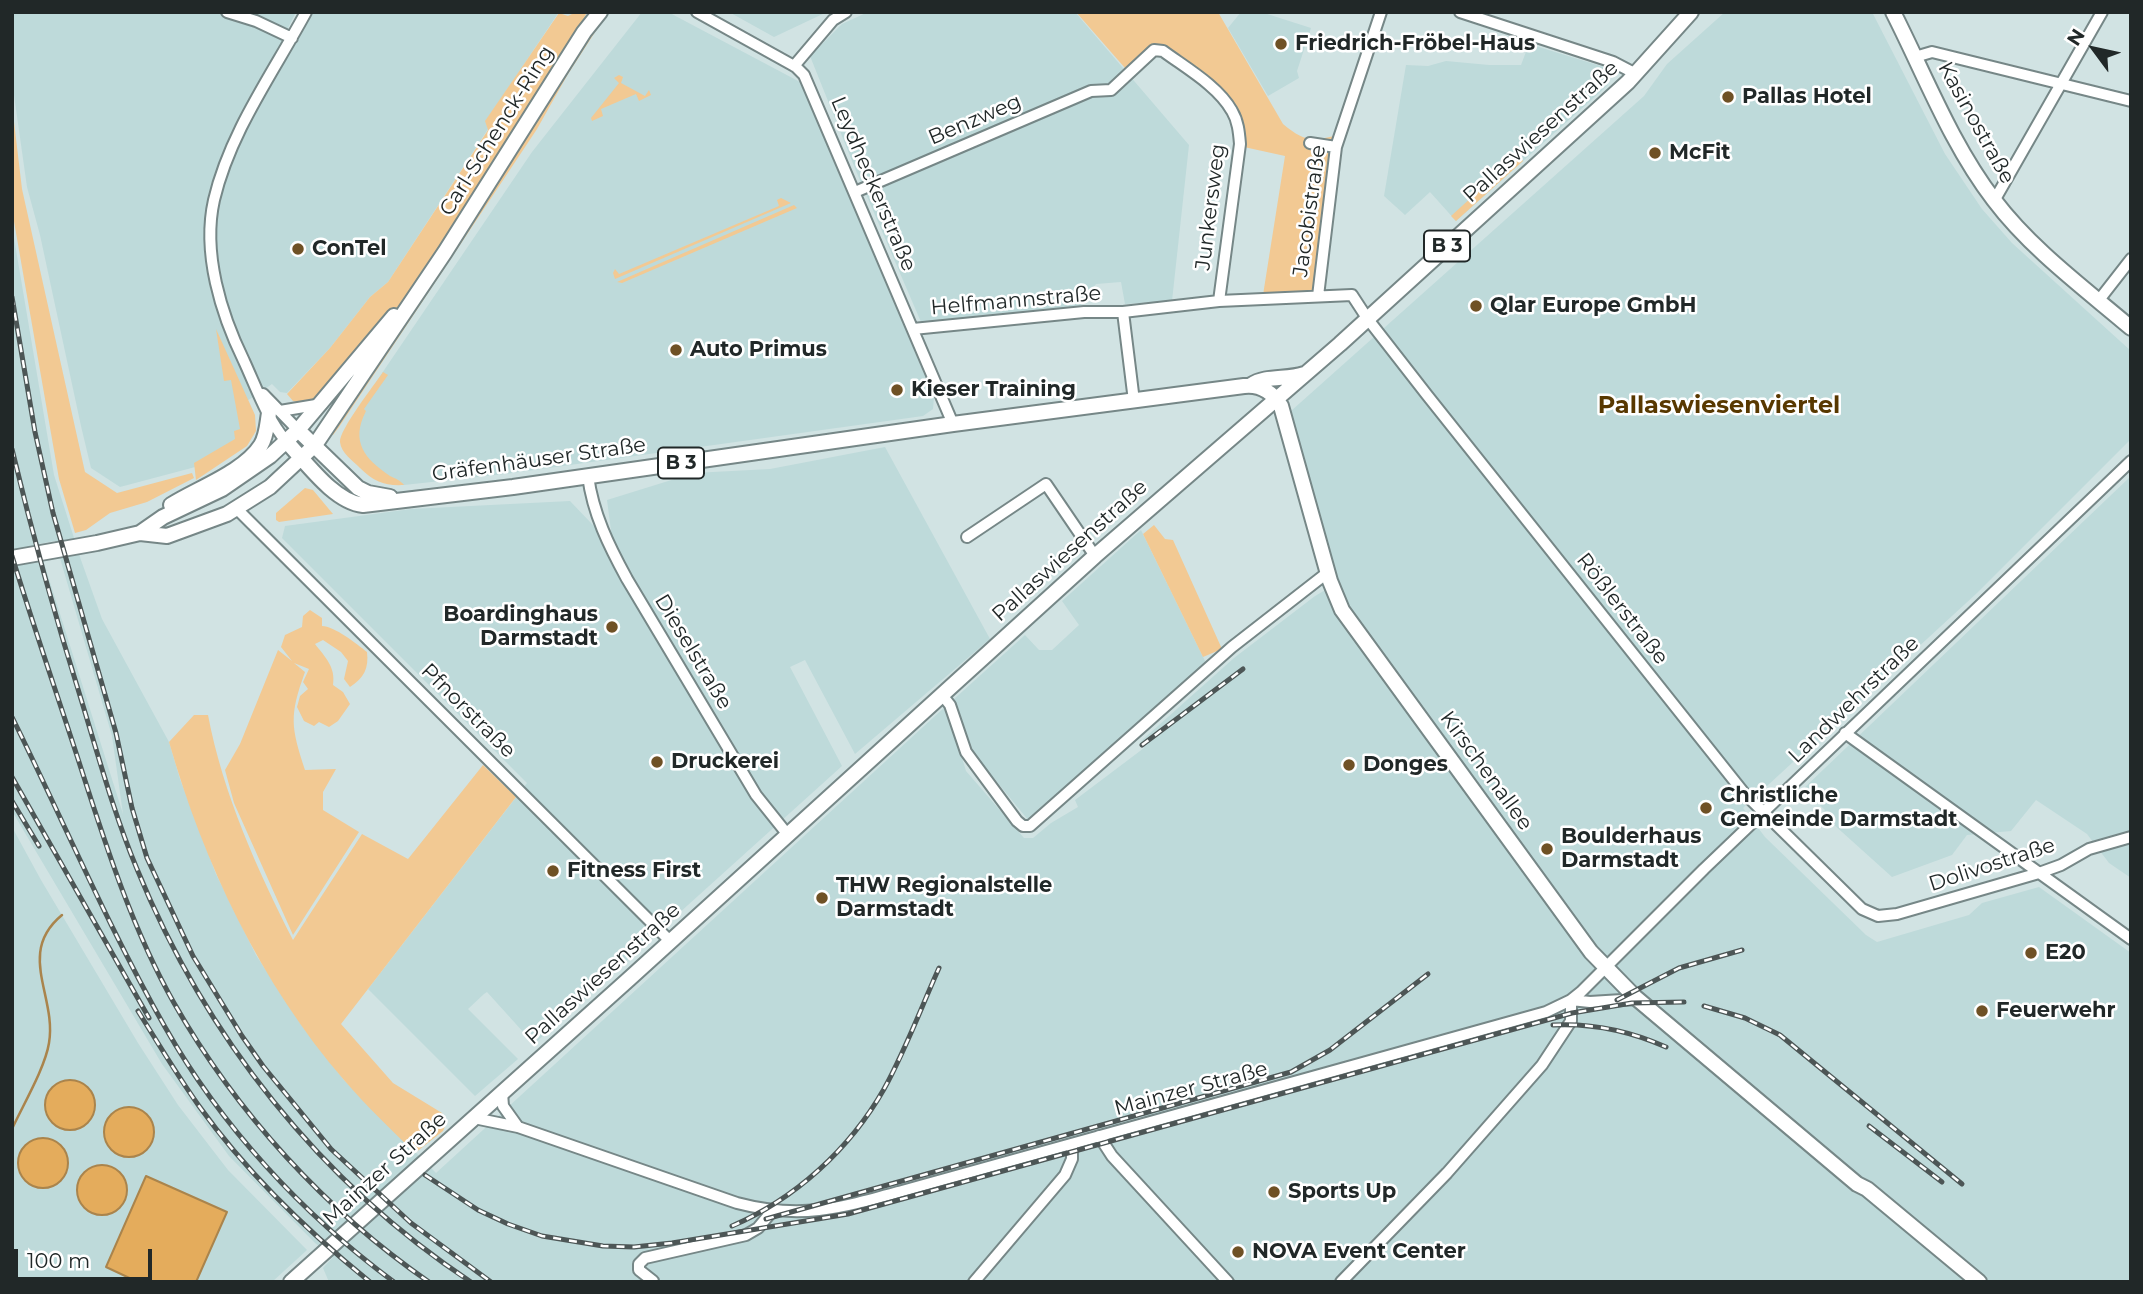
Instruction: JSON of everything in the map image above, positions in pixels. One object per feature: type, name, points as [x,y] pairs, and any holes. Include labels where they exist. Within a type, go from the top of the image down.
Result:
[{"type":"main road","name":"Carl-Schenck-Ring","points":[[584,32],[591,12]]},
{"type":"main road","name":"Carl-Schenck-Ring","points":[[302,458],[315,445],[445,252],[584,32],[600,12]]},
{"type":"main road","name":"Pallaswiesenstraße","points":[[474,1118],[1095,556],[1307,373],[1636,74],[1691,12]]},
{"type":"main road","name":"Kasinostraße","points":[[1893,12],[1967,161],[1994,201],[2033,242],[2131,328]]},
{"type":"main road","name":"Carl-Schenck-Ring","points":[[298,430],[445,252]]},
{"type":"main road","name":"Gräfenhäuser Straße","points":[[286,441],[339,495],[356,504],[371,505],[406,498],[495,490],[953,424],[1251,385],[1259,380],[1288,379],[1307,373]]},
{"type":"main road","points":[[1251,385],[1264,389],[1277,399]]},
{"type":"main road","name":"Kirschenallee","points":[[1277,399],[1284,414],[1327,573],[1347,618],[1584,943],[1637,999],[1857,1184],[1867,1189],[1979,1282]]},
{"type":"main road","points":[[163,517],[172,505],[217,480],[256,452],[274,412]]},
{"type":"main road","name":"Gräfenhäuser Straße","points":[[298,430],[358,488],[376,495],[406,498]]},
{"type":"main road","name":"B 3","points":[[140,533],[163,517],[247,474],[298,430]]},
{"type":"main road","points":[[271,487],[302,458]]},
{"type":"main road","name":"B 3","points":[[12,558],[140,533],[167,536],[206,524],[237,509],[271,487],[305,475],[326,484]]},
{"type":"main road","points":[[222,489],[237,509]]},
{"type":"main road","name":"Mainzer Straße","points":[[291,1282],[474,1118]]},
{"type":"main road","name":"Kirschenallee","points":[[1857,1184],[1863,1193],[1969,1282]]},
{"type":"street","points":[[227,12],[256,21],[292,38]]},
{"type":"street","points":[[298,430],[274,412],[258,389],[230,331],[217,287],[212,253],[214,202],[234,144],[306,12]]},
{"type":"street","name":"Leydheckerstraße","points":[[697,12],[802,73],[810,86],[953,424]]},
{"type":"street","points":[[794,66],[833,20],[846,12]]},
{"type":"street","name":"Jacobistraße","points":[[1318,296],[1336,147],[1381,12]]},
{"type":"street","points":[[1460,12],[1613,62],[1636,74]]},
{"type":"street","points":[[1994,201],[2102,12]]},
{"type":"street","name":"Junkersweg","points":[[1111,90],[1154,50],[1163,51],[1216,92],[1232,109],[1238,124],[1240,144],[1219,301]]},
{"type":"street","points":[[1915,57],[1932,52],[2131,101]]},
{"type":"street","name":"Benzweg","points":[[855,192],[1091,90],[1111,90]]},
{"type":"street","points":[[1310,143],[1336,147]]},
{"type":"street","points":[[2099,300],[2131,259]]},
{"type":"street","name":"Helfmannstraße","points":[[914,329],[1108,311],[1123,312],[1219,301],[1352,295],[1367,318]]},
{"type":"street","name":"Helfmannstraße","points":[[1123,312],[1134,401]]},
{"type":"street","name":"Rößlerstraße","points":[[1367,318],[1719,762],[1763,813],[1862,909]]},
{"type":"street","points":[[274,412],[321,404]]},
{"type":"street","points":[[274,412],[277,429],[286,441]]},
{"type":"street","name":"Landwehrstraße","points":[[1605,967],[1845,733],[2131,461]]},
{"type":"street","name":"Dieselstraße","points":[[588,476],[592,502],[600,524],[627,579],[756,795],[788,835]]},
{"type":"street","points":[[967,537],[1046,484],[1095,556]]},
{"type":"street","name":"Pfnorstraße","points":[[237,509],[670,941]]},
{"type":"street","points":[[942,695],[950,705],[966,752],[1017,821],[1023,826],[1030,826],[1232,647],[1327,573]]},
{"type":"street","points":[[1845,733],[2131,939]]},
{"type":"street","name":"Dolivostraße","points":[[1862,909],[1878,916],[1897,914],[2039,873],[2061,865],[2089,849],[2131,837]]},
{"type":"street","name":"Mainzer Straße","points":[[474,1118],[518,1127],[719,1197],[773,1210],[811,1212],[843,1208],[1534,1016],[1571,1000],[1605,967]]},
{"type":"street","points":[[1341,1282],[1447,1173],[1542,1065],[1571,1021],[1571,1000],[1590,1002],[1637,999]]},
{"type":"street","points":[[502,1093],[503,1107],[518,1127]]},
{"type":"street","points":[[1099,1136],[1112,1156],[1228,1282]]},
{"type":"street","points":[[974,1282],[1065,1175],[1072,1159],[1072,1144]]},
{"type":"street","points":[[653,1281],[640,1272],[639,1264],[648,1257],[746,1235],[758,1228],[773,1210]]},
{"type":"shaded area","points":[[12,12],[296,12],[245,114],[303,12],[559,12],[486,121],[488,129],[388,282],[370,297],[330,348],[287,393],[280,392],[272,384],[244,403],[247,435],[199,466],[120,487],[91,468],[81,426],[40,235],[27,187],[12,81]]},
{"type":"shaded area","points":[[576,12],[587,12],[567,51],[422,275],[391,316],[319,399],[307,404],[293,401],[287,394],[330,348],[370,297],[388,282],[488,130],[485,121],[559,13],[568,16]]},
{"type":"shaded area","points":[[603,12],[608,12],[537,129],[339,427],[330,435]]},
{"type":"shaded area","points":[[642,12],[668,12],[800,82],[934,397],[933,409],[923,416],[505,474],[404,485],[393,483],[362,463],[355,413],[532,152]]},
{"type":"shaded area","points":[[729,12],[827,12],[774,37]]},
{"type":"shaded area","points":[[868,12],[1075,12],[1189,145],[1172,301],[1125,304],[1121,282],[1096,284],[1078,309],[921,322],[810,56],[842,24]]},
{"type":"shaded area","points":[[1076,12],[1218,12],[1283,124],[1307,138],[1334,136],[1316,291],[1263,295],[1285,156],[1244,147],[1240,120],[1168,50],[1125,68]]},
{"type":"shaded area","points":[[1241,12],[1261,12],[1311,28],[1297,71],[1299,78],[1268,96],[1228,28]]},
{"type":"shaded area","points":[[1725,12],[1872,12],[1945,154],[1982,209],[2012,243],[2131,351],[2131,439],[1977,593],[1743,808],[1765,837],[1866,935],[1877,942],[1969,915],[1982,903],[2039,887],[2131,953],[2131,1282],[329,1282],[323,1268],[333,1257],[315,1243],[229,1156],[162,1064],[12,811],[12,226],[54,475],[102,619],[169,742],[216,874],[256,955],[303,1027],[344,1080],[436,1173],[946,706],[966,771],[1024,838],[1033,838],[1051,823],[1078,807],[1075,800],[1144,748],[1140,742],[1234,658],[1315,596],[1339,582],[1291,411],[1644,96],[1667,64]],"holes":[[[55,541],[112,736],[123,814],[38,544]]]},
{"type":"shaded area","points":[[1529,44],[1604,67],[1608,85],[1456,221],[1430,192],[1405,215],[1384,196],[1406,65],[1428,66],[1446,61],[1521,65]]},
{"type":"shaded area","points":[[619,75],[623,77],[621,83],[645,96],[649,90],[651,95],[639,101],[636,94],[601,109],[603,116],[592,121],[591,118],[619,83],[614,78]]},
{"type":"shaded area","points":[[12,105],[22,189],[85,472],[117,493],[192,473],[194,478],[147,502],[110,513],[86,530],[75,533],[59,479],[12,210]]},
{"type":"shaded area","points":[[1518,155],[1523,161],[1456,221],[1451,216]]},
{"type":"shaded area","points":[[781,198],[791,203],[615,279],[615,269],[619,274],[779,206],[777,200]]},
{"type":"shaded area","points":[[794,205],[797,208],[622,283],[617,282]]},
{"type":"shaded area","points":[[216,329],[255,415],[256,431],[247,446],[196,480],[194,463],[235,439],[234,431],[240,429],[231,380],[224,381]]},
{"type":"shaded area","points":[[383,372],[388,375],[364,409],[366,411],[359,432],[360,441],[373,463],[404,485],[385,484],[370,477],[348,456],[340,442],[351,418]]},
{"type":"shaded area","points":[[885,447],[990,639],[855,754],[805,660],[790,667],[842,766],[534,1044],[487,992],[484,994],[468,1009],[518,1059],[475,1096],[368,989],[527,783],[282,538],[285,526],[411,509],[570,501],[613,546],[607,500],[694,473],[770,469]]},
{"type":"shaded area","points":[[2131,476],[2131,878],[2109,863],[2087,834],[2036,800],[2011,831],[1967,835],[1952,855],[1892,877],[1822,814],[1825,810],[1803,789]]},
{"type":"shaded area","points":[[305,488],[313,490],[333,514],[279,522],[276,520],[276,513]]},
{"type":"shaded area","points":[[1154,525],[1165,539],[1173,540],[1222,649],[1203,657],[1143,534]]},
{"type":"shaded area","points":[[1141,530],[1206,663],[1029,821],[969,748],[957,705],[953,700],[1025,635],[1039,650],[1052,650],[1079,625],[1062,601]]},
{"type":"shaded area","points":[[310,610],[322,618],[322,626],[339,632],[367,652],[364,672],[350,687],[344,679],[348,661],[341,652],[323,640],[315,644],[331,668],[333,685],[343,692],[350,704],[338,721],[329,727],[319,722],[314,726],[304,721],[297,707],[300,696],[308,689],[303,682],[309,669],[294,663],[305,672],[296,700],[294,721],[305,770],[336,769],[323,792],[323,810],[359,832],[293,935],[234,803],[225,770],[240,744],[278,650],[292,661],[281,647],[285,635],[302,627],[303,616]]},
{"type":"shaded area","points":[[194,715],[208,715],[232,802],[293,940],[362,834],[408,859],[483,765],[516,797],[341,1024],[393,1083],[442,1113],[447,1122],[443,1131],[415,1153],[352,1090],[314,1043],[261,963],[239,921],[199,833],[169,742]]},
{"type":"shaded area","points":[[12,827],[138,1043],[178,1105],[228,1170],[307,1250],[272,1282],[12,1282]]},
{"type":"shaded area","points":[[70,1080],[88,1087],[95,1105],[88,1123],[70,1130],[52,1123],[45,1105],[52,1087]]},
{"type":"shaded area","points":[[129,1107],[147,1114],[154,1132],[147,1150],[129,1157],[111,1150],[104,1132],[111,1114]]},
{"type":"shaded area","points":[[43,1138],[61,1145],[68,1163],[61,1181],[43,1188],[25,1181],[18,1163],[25,1145]]},
{"type":"shaded area","points":[[102,1165],[120,1172],[127,1190],[120,1208],[102,1215],[84,1208],[77,1190],[84,1172]]},
{"type":"shaded area","points":[[146,1176],[227,1212],[196,1282],[138,1282],[106,1267]]},
{"type":"waterway","points":[[12,1129],[47,1053],[50,1026],[40,960],[42,944],[49,929],[62,915]]},
{"type":"railway","points":[[12,297],[35,432],[53,513],[116,733],[132,808],[147,858],[193,956],[263,1066],[331,1149],[411,1223],[491,1282]]},
{"type":"railway","points":[[12,449],[53,606],[114,806],[137,869],[165,931],[197,990],[233,1047],[273,1101],[317,1151],[365,1199],[416,1242],[471,1282]]},
{"type":"railway","points":[[12,556],[120,885],[145,946],[174,1003],[226,1083],[286,1157],[354,1224],[429,1282]]},
{"type":"railway","points":[[1142,745],[1243,669]]},
{"type":"railway","points":[[12,717],[124,951],[187,1064],[238,1133],[296,1198],[360,1256],[394,1282]]},
{"type":"railway","points":[[12,777],[149,1018]]},
{"type":"railway","points":[[12,801],[39,846]]},
{"type":"railway","points":[[1617,1000],[1679,968],[1742,950]]},
{"type":"railway","points":[[732,1226],[778,1202],[799,1187],[838,1152],[855,1132],[892,1075],[939,968]]},
{"type":"railway","points":[[766,1219],[1291,1072],[1330,1050],[1428,974]]},
{"type":"railway","points":[[425,1175],[478,1210],[542,1236],[603,1246],[634,1247],[672,1243],[848,1214],[1572,1013],[1632,1003],[1684,1002]]},
{"type":"railway","points":[[1704,1006],[1745,1018],[1780,1035],[1962,1184]]},
{"type":"railway","points":[[138,1011],[191,1094],[237,1154],[300,1221],[370,1282]]},
{"type":"railway","points":[[1553,1025],[1611,1029],[1666,1047]]},
{"type":"railway","points":[[1869,1126],[1942,1182]]},
{"type":"place","name":"Friedrich-Fröbel-Haus","points":[[1281,44]]},
{"type":"place","name":"Pallas Hotel","points":[[1728,97]]},
{"type":"place","name":"McFit","points":[[1655,153]]},
{"type":"place","name":"ConTel","points":[[298,249]]},
{"type":"place","name":"Qlar Europe GmbH","points":[[1476,306]]},
{"type":"place","name":"Auto Primus","points":[[676,350]]},
{"type":"place","name":"Kieser Training","points":[[897,390]]},
{"type":"place","name":"Boardinghaus Darmstadt","points":[[612,627]]},
{"type":"place","name":"Druckerei","points":[[657,762]]},
{"type":"place","name":"Donges","points":[[1349,765]]},
{"type":"place","name":"Christliche Gemeinde Darmstadt","points":[[1706,808]]},
{"type":"place","name":"Boulderhaus Darmstadt","points":[[1547,849]]},
{"type":"place","name":"Fitness First","points":[[553,871]]},
{"type":"place","name":"THW Regionalstelle Darmstadt","points":[[822,898]]},
{"type":"place","name":"E20","points":[[2031,953]]},
{"type":"place","name":"Feuerwehr","points":[[1982,1011]]},
{"type":"place","name":"Sports Up","points":[[1274,1192]]},
{"type":"place","name":"NOVA Event Center","points":[[1238,1252]]},
{"type":"district","name":"Pallaswiesenviertel","points":[[1719,406]]}]
